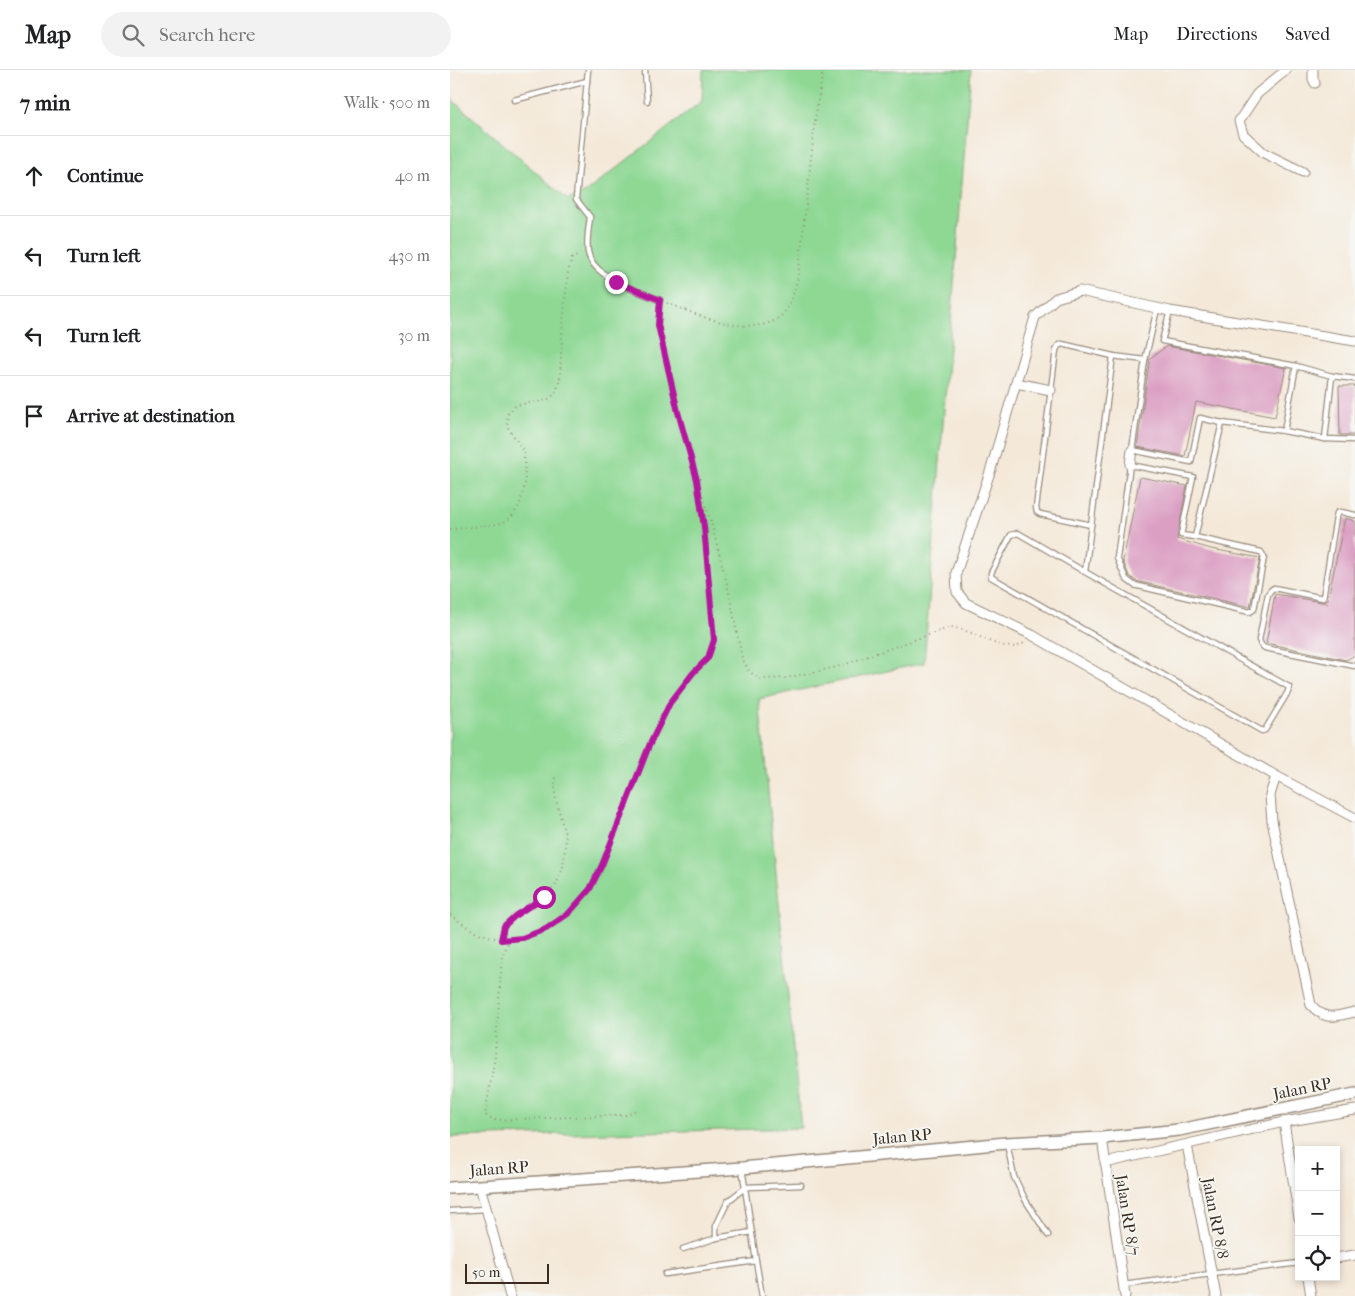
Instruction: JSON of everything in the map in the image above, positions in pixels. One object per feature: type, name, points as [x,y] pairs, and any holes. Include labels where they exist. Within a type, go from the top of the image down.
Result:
[{"type":"street","points":[[1286,70],[1257,94],[1239,121],[1243,134],[1264,153],[1303,172]]},
{"type":"street","points":[[1314,70],[1313,78],[1315,83]]},
{"type":"street","points":[[1354,815],[1276,776],[1032,635],[966,603],[956,592],[956,574],[991,469],[1034,317],[1056,298],[1080,291],[1170,312],[1355,341]]},
{"type":"street","points":[[1016,383],[1051,390]]},
{"type":"street","points":[[1130,465],[1132,450]]},
{"type":"street","points":[[1276,776],[1270,795],[1272,822],[1311,1005],[1320,1014],[1331,1017],[1355,1012]]},
{"type":"street","name":"Jalan RP","points":[[450,1188],[742,1168],[1006,1143],[1102,1138],[1179,1130],[1355,1094]]},
{"type":"street","points":[[1105,1163],[1284,1122],[1355,1110]]},
{"type":"street","points":[[1284,1122],[1295,1192]]},
{"type":"street","name":"Jalan RP 8/7","points":[[1102,1138],[1125,1296]]},
{"type":"street","name":"Jalan RP 8/8","points":[[1187,1145],[1216,1296]]},
{"type":"street","points":[[480,1186],[510,1296]]},
{"type":"street","points":[[1340,1257],[1355,1255]]},
{"type":"street","points":[[1309,1281],[1311,1296]]},
{"type":"lane","points":[[588,70],[576,200],[590,217],[588,253],[598,270],[616,282],[660,300]]},
{"type":"lane","points":[[645,70],[647,101]]},
{"type":"lane","points":[[514,100],[587,81]]},
{"type":"lane","points":[[1157,309],[1145,360],[1132,450],[1191,462],[1200,418],[1222,423],[1284,430],[1325,439],[1355,440]]},
{"type":"lane","points":[[1170,312],[1162,341],[1355,379]]},
{"type":"lane","points":[[1091,525],[1037,512],[1058,346],[1062,344],[1113,356],[1145,360]]},
{"type":"lane","points":[[1085,572],[1113,356]]},
{"type":"lane","points":[[1284,430],[1296,366]]},
{"type":"lane","points":[[1325,439],[1332,376]]},
{"type":"lane","points":[[1195,537],[1222,423]]},
{"type":"lane","points":[[1130,465],[1193,477],[1181,535],[1263,554],[1264,557],[1252,611],[1134,585],[1126,579],[1117,558],[1130,465]]},
{"type":"lane","points":[[1355,515],[1341,512],[1336,517],[1323,598],[1274,588],[1268,594],[1259,640],[1264,648],[1355,666]]},
{"type":"lane","points":[[1014,533],[1085,572],[1289,688],[1265,730],[1262,731],[991,577],[991,573],[1011,535],[1014,533]]},
{"type":"lane","points":[[1006,1143],[1014,1177],[1026,1201],[1048,1236]]},
{"type":"lane","points":[[742,1168],[762,1296]]},
{"type":"lane","points":[[716,1238],[716,1226],[728,1201],[746,1187],[802,1185]]},
{"type":"lane","points":[[450,1212],[486,1209]]},
{"type":"lane","points":[[683,1249],[716,1238],[752,1232]]},
{"type":"lane","points":[[665,1274],[756,1261]]},
{"type":"lane","points":[[1124,1285],[1295,1264]]},
{"type":"path","points":[[823,70],[815,122],[798,278],[790,301],[780,316],[765,324],[728,324],[708,319],[660,300],[658,325],[678,412],[697,480],[712,522],[729,592],[742,658],[749,671],[759,679],[786,678],[837,667],[951,627],[965,630],[996,644],[1011,647],[1022,645],[1032,635]]},
{"type":"path","points":[[450,530],[503,523],[520,506],[525,485],[524,452],[507,426],[508,414],[516,405],[547,400],[555,394],[560,380],[568,272],[572,258],[588,253]]},
{"type":"path","points":[[450,915],[475,932],[501,940],[522,938],[546,929],[569,913],[590,889],[602,865],[649,746],[670,703],[693,673],[708,658],[714,640],[704,527],[697,480]]},
{"type":"path","points":[[501,940],[504,926],[516,915],[544,897],[556,885],[563,868],[566,838],[555,796],[555,777]]},
{"type":"path","points":[[510,940],[502,956],[494,1056],[485,1115],[495,1120],[627,1115],[636,1110]]},
{"type":"green space","points":[[703,70],[971,70],[924,663],[759,699],[801,1128],[450,1137],[450,98],[568,200],[586,192],[702,101]]},
{"type":"building","points":[[1167,346],[1286,368],[1275,417],[1196,402],[1185,456],[1137,447],[1150,358]]},
{"type":"building","points":[[1339,386],[1355,386],[1355,435],[1340,435]]},
{"type":"building","points":[[1140,477],[1187,486],[1177,539],[1211,549],[1260,558],[1250,607],[1136,581],[1129,576],[1123,561]]},
{"type":"building","points":[[1345,518],[1355,521],[1355,655],[1346,660],[1266,643],[1275,594],[1327,603]]},
{"type":"route","points":[[544,897],[516,915],[504,926],[501,940],[522,938],[546,929],[569,913],[590,889],[602,865],[649,746],[670,703],[693,673],[708,658],[714,640],[707,552],[697,480],[678,412],[658,325],[660,300],[616,282]]}]
